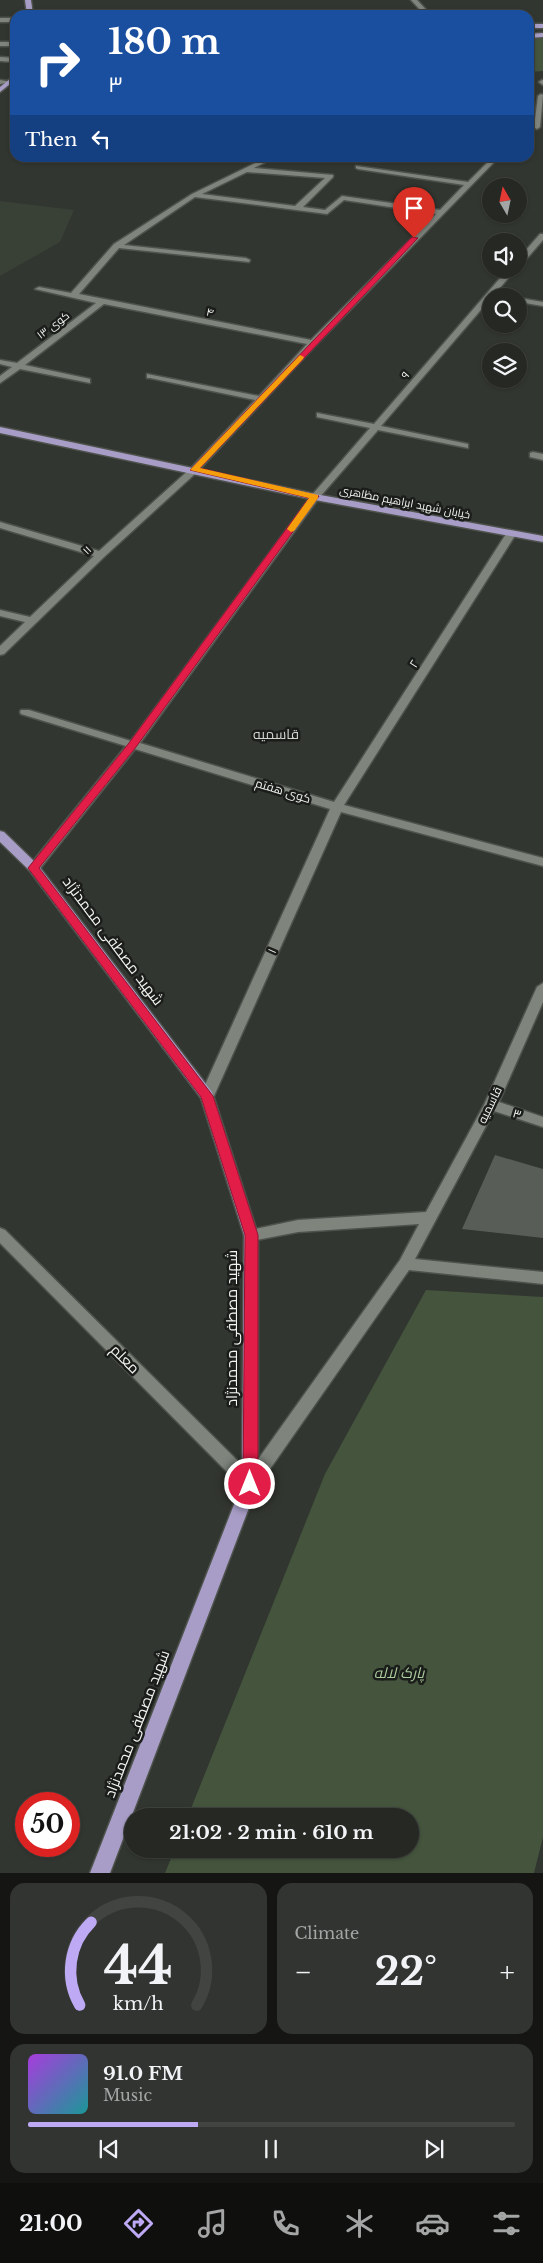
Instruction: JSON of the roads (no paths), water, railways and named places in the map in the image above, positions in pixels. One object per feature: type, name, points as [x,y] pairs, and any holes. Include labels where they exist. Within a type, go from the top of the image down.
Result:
[{"type":"main road","points":[[0,90],[9,82]]},
{"type":"main road","name":"خیابان شهید ابراهیم مظاهری","points":[[0,430],[315,496],[543,539]]},
{"type":"main road","name":"شهید مصطفی محمدنژاد","points":[[0,835],[34,868],[207,1096],[252,1235],[250,1484],[100,1873]]},
{"type":"street","points":[[414,0],[423,10]]},
{"type":"street","points":[[0,82],[9,82]]},
{"type":"street","points":[[540,127],[541,96]]},
{"type":"street","points":[[73,296],[117,246],[194,195],[262,162]]},
{"type":"street","name":"۱۱","points":[[0,652],[101,555],[194,470],[313,343],[491,162]]},
{"type":"street","points":[[358,167],[468,184]]},
{"type":"street","points":[[247,170],[331,176],[297,208]]},
{"type":"street","points":[[194,195],[327,212],[342,198],[440,212]]},
{"type":"street","points":[[527,253],[543,236]]},
{"type":"street","points":[[117,246],[246,260]]},
{"type":"street","name":"۴","points":[[39,289],[313,343]]},
{"type":"street","points":[[527,301],[543,304]]},
{"type":"street","name":"کوی ۱۳","points":[[0,380],[17,365],[102,302]]},
{"type":"street","name":"۹","points":[[315,496],[482,307]]},
{"type":"street","points":[[0,362],[86,381]]},
{"type":"street","points":[[150,376],[261,399]]},
{"type":"street","points":[[320,415],[465,446]]},
{"type":"street","points":[[533,455],[543,457]]},
{"type":"street","points":[[34,868],[133,745],[315,496]]},
{"type":"street","points":[[0,525],[101,555]]},
{"type":"street","name":"۲","points":[[337,807],[511,534]]},
{"type":"street","points":[[0,613],[32,621]]},
{"type":"street","name":"کوی هفتم","points":[[25,712],[337,807],[543,862]]},
{"type":"street","name":"۱","points":[[207,1096],[337,807]]},
{"type":"street","name":"قاسمیه","points":[[250,1484],[405,1264],[428,1218],[491,1105],[543,987]]},
{"type":"street","name":"۳","points":[[491,1105],[543,1122]]},
{"type":"street","points":[[252,1235],[298,1226],[428,1218]]},
{"type":"street","name":"معلم","points":[[0,1234],[250,1484]]},
{"type":"street","points":[[405,1264],[543,1278]]},
{"type":"district","name":"قاسمیه","points":[[276,734]]},
{"type":"park label","name":"پارک لاله","points":[[399,1673]]}]
